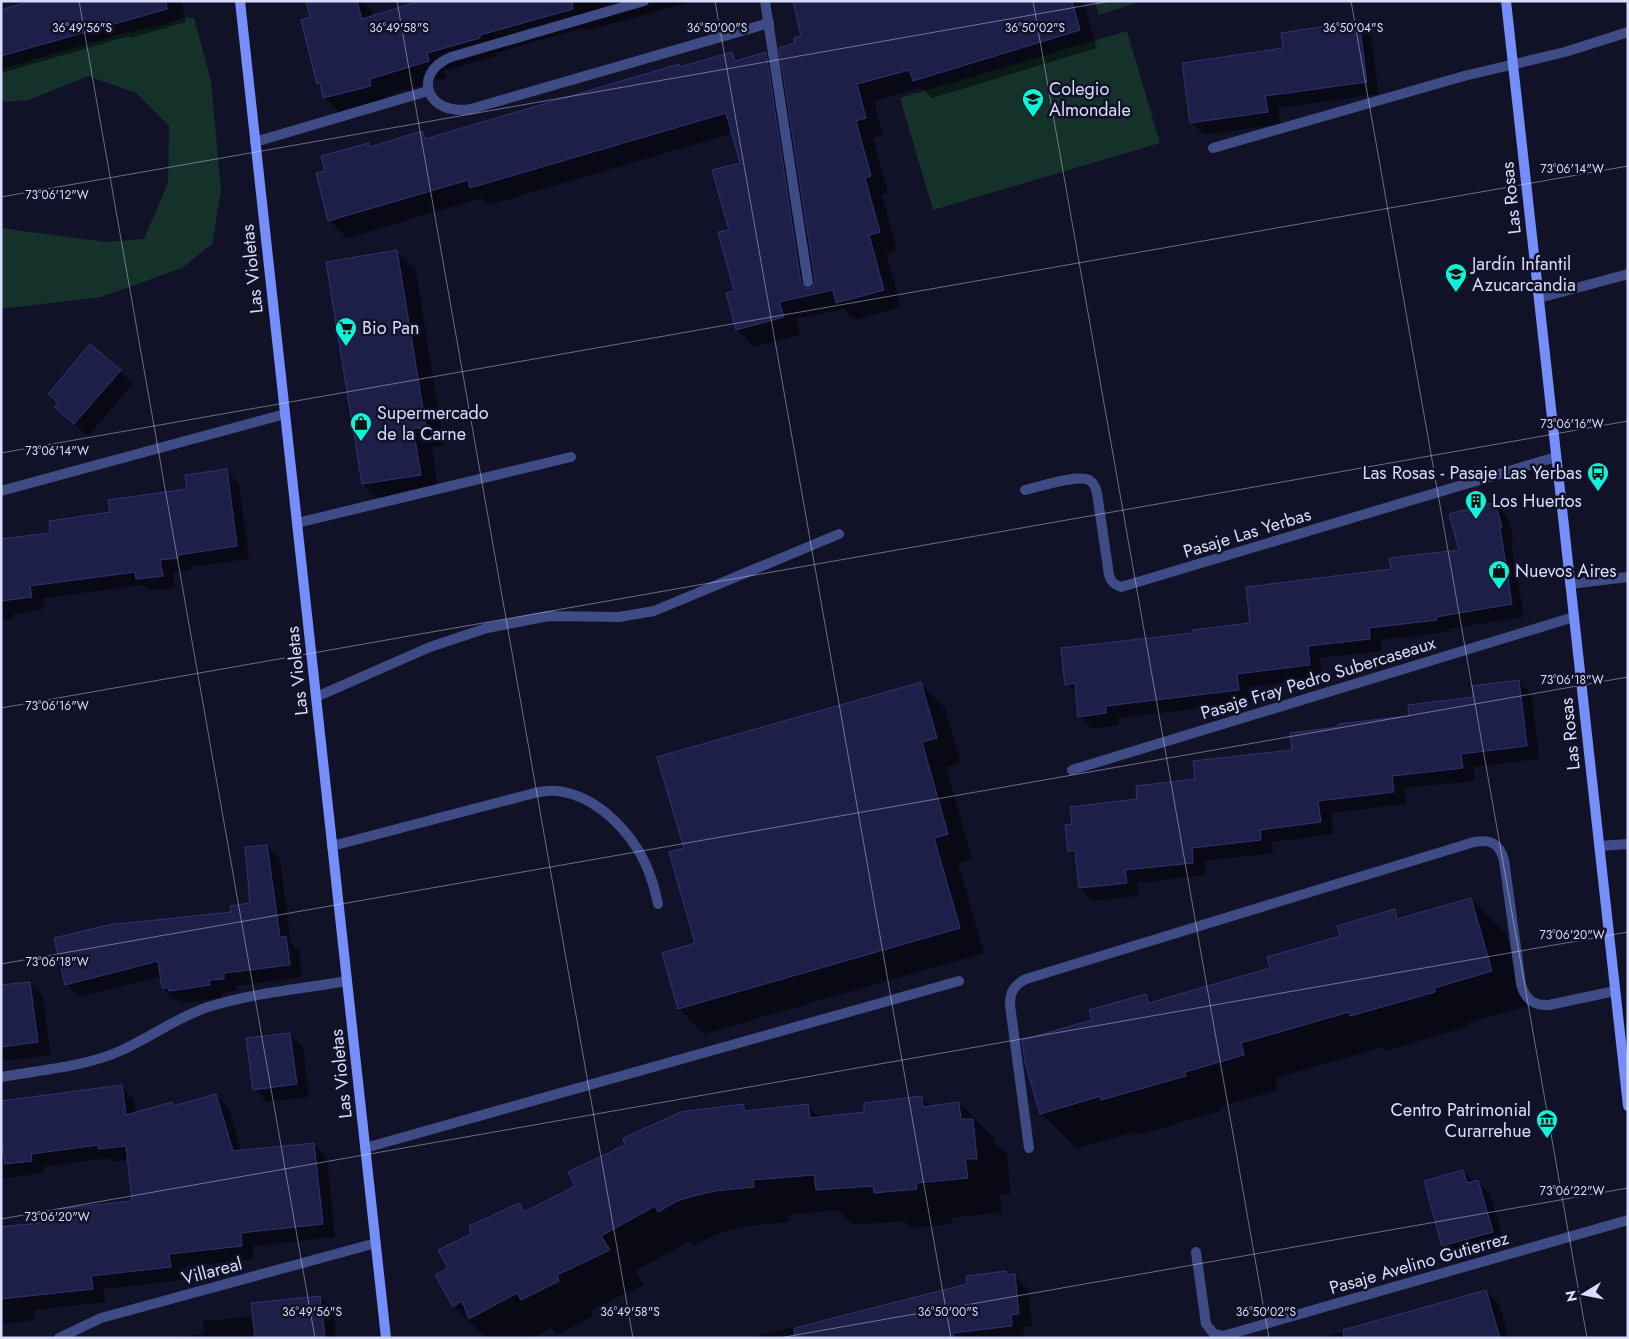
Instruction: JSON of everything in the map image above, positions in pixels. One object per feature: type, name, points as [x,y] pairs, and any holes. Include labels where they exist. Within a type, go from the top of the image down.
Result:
[{"type":"street","name":"Las Violetas","points":[[240,1],[386,1338]]},
{"type":"street","points":[[644,1],[444,60],[432,72],[428,81],[428,91],[434,101],[443,107],[452,110],[471,109],[768,23]]},
{"type":"street","points":[[765,1],[808,282]]},
{"type":"street","name":"Las Rosas","points":[[1506,1],[1628,1106]]},
{"type":"street","points":[[1213,148],[1464,76],[1565,52],[1628,32]]},
{"type":"street","points":[[255,142],[428,91]]},
{"type":"street","points":[[1539,298],[1628,274]]},
{"type":"street","points":[[1,491],[285,414]]},
{"type":"street","points":[[297,523],[571,457]]},
{"type":"street","name":"Pasaje Las Yerbas","points":[[1025,490],[1075,479],[1083,478],[1091,481],[1097,493],[1109,575],[1115,585],[1121,587],[1556,457]]},
{"type":"street","points":[[316,697],[430,647],[487,628],[549,616],[618,617],[654,611],[838,534]]},
{"type":"street","points":[[1570,584],[1628,577]]},
{"type":"street","name":"Pasaje Fray Pedro Subercaseaux","points":[[1072,770],[1574,617]]},
{"type":"street","points":[[332,846],[542,791],[557,791],[576,795],[592,804],[609,816],[623,830],[639,853],[651,877],[658,904]]},
{"type":"street","points":[[1029,1148],[1010,1005],[1010,996],[1013,989],[1019,983],[1035,976],[1474,842],[1488,841],[1495,844],[1502,851],[1521,984],[1523,993],[1529,1001],[1542,1006],[1615,991]]},
{"type":"street","points":[[1599,846],[1628,844]]},
{"type":"street","points":[[1,1077],[104,1057],[120,1051],[207,1007],[248,997],[347,981]]},
{"type":"street","points":[[365,1148],[959,981]]},
{"type":"street","name":"Pasaje Avelino Gutierrez","points":[[1196,1252],[1206,1324],[1214,1334],[1223,1336],[1628,1220]]},
{"type":"street","name":"Villareal","points":[[59,1338],[101,1318],[376,1243]]},
{"type":"green space","points":[[1095,1],[1142,1],[1099,15]]},
{"type":"green space","points":[[184,17],[194,18],[211,81],[221,191],[212,244],[182,268],[101,297],[1,309],[1,228],[105,242],[144,239],[168,183],[169,126],[136,93],[88,76],[29,100],[1,102],[1,69],[125,33],[164,25]]},
{"type":"green space","points":[[1127,31],[1160,143],[933,210],[900,98]]},
{"type":"building","points":[[31,1],[166,1],[167,9],[1,56],[1,10]]},
{"type":"building","points":[[306,1],[357,1],[362,19],[420,1],[572,1],[573,9],[480,35],[480,38],[427,53],[429,61],[370,79],[371,86],[323,98],[320,83],[317,84],[301,20],[310,17]]},
{"type":"building","points":[[793,1],[1072,1],[1080,30],[913,81],[909,70],[857,84],[866,118],[856,121],[871,176],[865,178],[880,232],[869,235],[884,290],[836,303],[833,290],[779,302],[784,317],[736,330],[726,293],[734,291],[718,232],[729,230],[712,170],[740,163],[726,113],[470,188],[468,180],[328,221],[316,173],[325,171],[321,156],[369,143],[370,147],[422,131],[425,139],[679,64],[680,67],[732,52],[735,61],[766,52],[801,283],[805,288],[812,288],[815,281],[779,48],[795,43],[794,38],[801,36]]},
{"type":"building","points":[[1359,21],[1367,82],[1265,96],[1268,112],[1190,123],[1182,63],[1283,48],[1281,33]]},
{"type":"building","points":[[397,250],[426,427],[413,428],[421,475],[362,484],[326,262]]},
{"type":"building","points":[[90,344],[121,370],[74,424],[54,407],[58,403],[48,394]]},
{"type":"building","points":[[227,469],[237,546],[178,555],[178,558],[160,560],[163,576],[136,579],[135,572],[30,586],[32,597],[1,601],[1,539],[50,533],[49,521],[110,512],[108,500],[187,489],[185,475]]},
{"type":"building","points":[[1495,502],[1502,527],[1500,527],[1512,604],[1436,617],[1437,620],[1369,628],[1370,639],[1308,646],[1310,665],[1237,674],[1239,690],[1106,706],[1106,713],[1078,717],[1075,683],[1065,685],[1061,648],[1193,633],[1192,630],[1250,623],[1246,587],[1391,569],[1389,558],[1459,550],[1449,514]]},
{"type":"building","points":[[1519,680],[1527,746],[1461,754],[1463,768],[1392,776],[1394,792],[1318,801],[1321,822],[1260,830],[1261,840],[1192,848],[1193,863],[1125,870],[1127,883],[1079,888],[1075,851],[1068,851],[1065,825],[1072,824],[1070,807],[1137,799],[1136,786],[1195,779],[1193,761],[1292,750],[1290,733],[1338,727],[1338,724],[1409,716],[1408,705],[1473,697],[1472,686]]},
{"type":"building","points":[[921,682],[937,738],[922,742],[948,834],[934,838],[960,928],[678,1009],[662,953],[695,943],[669,852],[684,848],[657,757]]},
{"type":"building","points":[[267,845],[280,937],[286,936],[290,965],[224,973],[224,979],[209,980],[210,985],[169,991],[168,988],[162,988],[158,961],[65,985],[54,938],[117,923],[231,912],[230,906],[250,903],[245,847]]},
{"type":"building","points":[[1471,898],[1492,971],[1434,988],[1435,992],[1350,1016],[1349,1012],[1241,1043],[1244,1055],[1185,1072],[1186,1076],[1101,1100],[1101,1096],[1040,1114],[1025,1062],[1022,1040],[1092,1020],[1089,1010],[1146,994],[1149,1003],[1270,968],[1267,957],[1340,936],[1337,926],[1395,909],[1397,919]]},
{"type":"building","points":[[30,982],[38,1042],[1,1047],[1,985]]},
{"type":"building","points":[[290,1033],[297,1084],[253,1090],[246,1038]]},
{"type":"building","points":[[122,1085],[126,1115],[172,1102],[173,1106],[216,1094],[233,1151],[314,1143],[323,1224],[241,1233],[242,1246],[169,1254],[171,1267],[91,1276],[93,1289],[1,1299],[1,1227],[58,1221],[57,1209],[132,1201],[126,1146],[98,1149],[98,1145],[31,1154],[32,1161],[5,1164],[1,1137],[1,1101]]},
{"type":"building","points":[[922,1096],[923,1107],[959,1102],[961,1119],[973,1119],[977,1159],[965,1159],[968,1178],[916,1183],[917,1189],[874,1193],[873,1186],[816,1190],[814,1175],[753,1180],[754,1187],[715,1191],[690,1197],[677,1201],[658,1212],[655,1206],[601,1236],[610,1250],[557,1275],[559,1281],[521,1300],[517,1293],[469,1319],[462,1301],[453,1307],[435,1275],[448,1268],[438,1250],[471,1234],[469,1226],[519,1203],[524,1212],[575,1186],[568,1172],[625,1145],[623,1138],[681,1112],[743,1104],[745,1111],[808,1104],[810,1118],[864,1112],[864,1103]]},
{"type":"building","points":[[1463,1170],[1467,1183],[1478,1180],[1493,1232],[1442,1246],[1424,1181]]},
{"type":"building","points":[[1006,1271],[1006,1275],[1015,1274],[1019,1314],[1011,1315],[1012,1326],[953,1333],[954,1338],[795,1338],[794,1328],[967,1284],[966,1276]]},
{"type":"building","points":[[1486,1290],[1500,1338],[1344,1338],[1343,1330]]},
{"type":"building","points":[[320,1296],[325,1338],[255,1338],[251,1303]]},
{"type":"place","name":"Colegio Almondale","points":[[1033,118]]},
{"type":"place","name":"Jardín Infantil Azucarcandia","points":[[1456,293]]},
{"type":"place","name":"Bio Pan","points":[[346,347]]},
{"type":"place","name":"Supermercado de la Carne","points":[[361,442]]},
{"type":"place","name":"Las Rosas - Pasaje Las Yerbas","points":[[1598,492]]},
{"type":"place","name":"Los Huertos","points":[[1476,520]]},
{"type":"place","name":"Nuevos Aires","points":[[1499,590]]},
{"type":"place","name":"Centro Patrimonial Curarrehue","points":[[1547,1139]]}]
